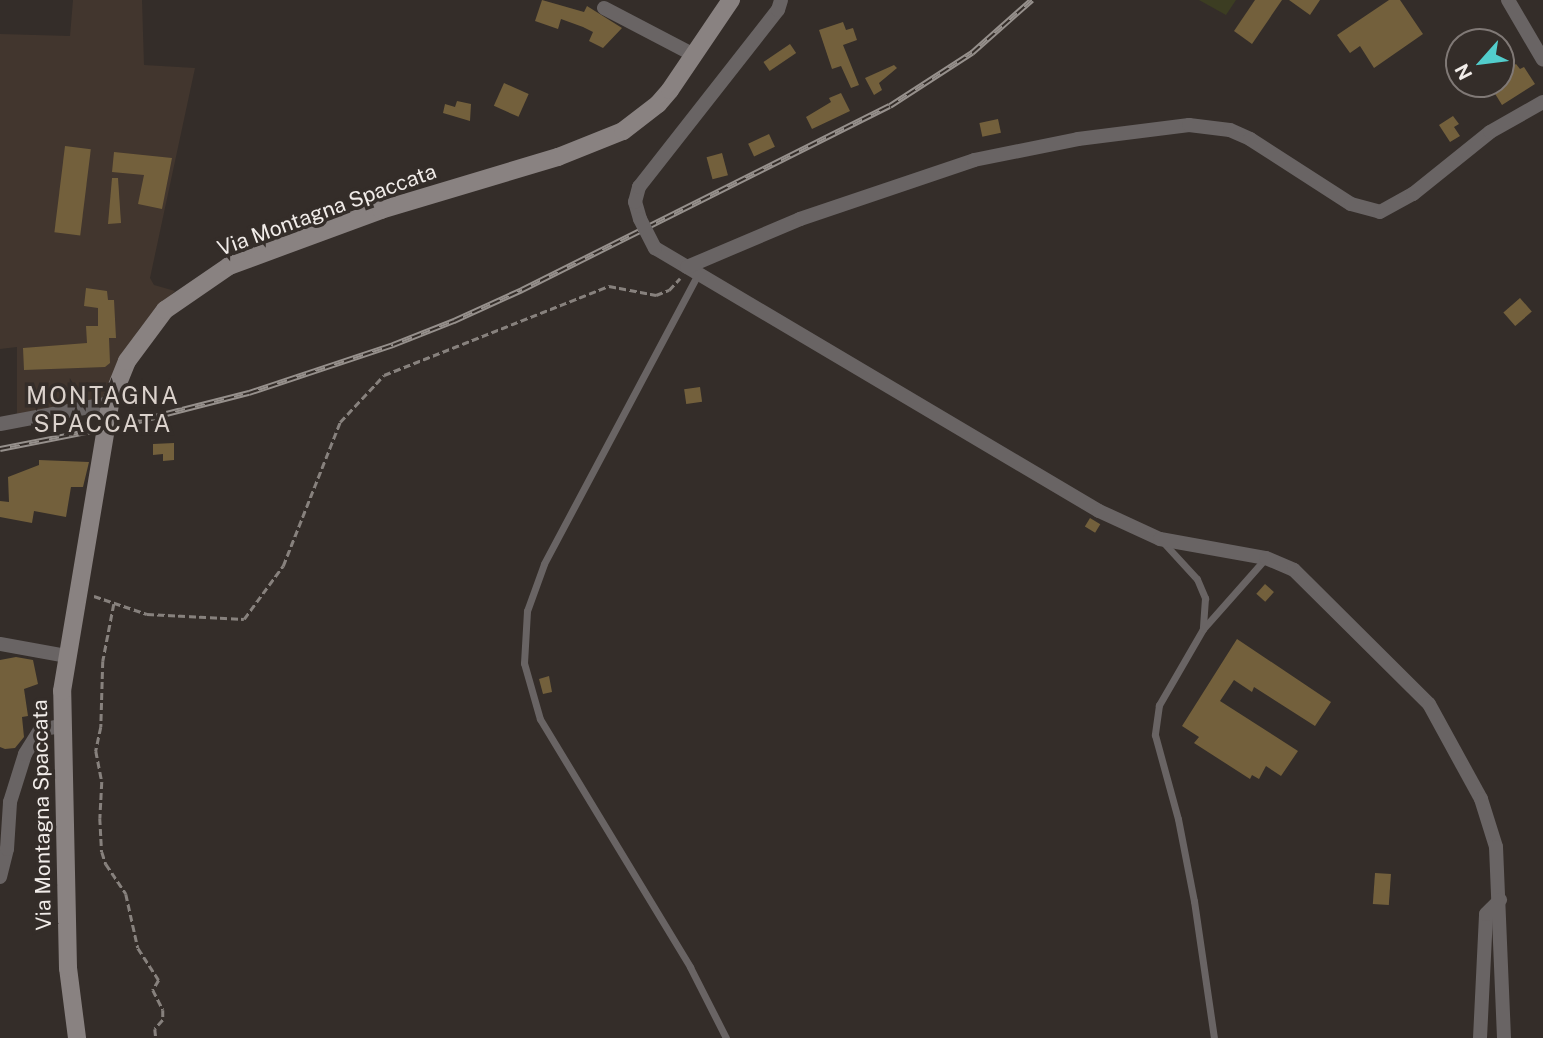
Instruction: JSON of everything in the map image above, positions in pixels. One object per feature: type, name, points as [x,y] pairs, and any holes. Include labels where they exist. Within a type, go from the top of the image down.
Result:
[{"type":"main road","name":"Via Montagna Spaccata","points":[[77,1038],[68,968],[67,830],[60,726],[66,656],[110,402],[127,361],[148,329],[165,310],[188,291],[229,266],[381,210],[595,144],[623,131],[658,104],[731,0]]},
{"type":"street","points":[[781,0],[778,10],[639,187],[635,202],[640,219],[655,248],[1099,511],[1160,539],[1266,558],[1294,570],[1429,705],[1481,799],[1496,848],[1504,1038]]},
{"type":"street","points":[[1508,0],[1543,60]]},
{"type":"street","points":[[604,8],[694,55]]},
{"type":"street","points":[[693,271],[800,219],[974,160],[1078,139],[1189,125],[1230,130],[1250,139],[1351,204],[1380,212],[1413,194],[1490,132],[1543,102]]},
{"type":"street","points":[[0,424],[110,402]]},
{"type":"street","points":[[0,645],[66,656]]},
{"type":"street","points":[[0,877],[6,849],[10,802],[25,754],[40,730],[60,726]]},
{"type":"street","points":[[1480,1038],[1486,914],[1500,900]]},
{"type":"lane","points":[[693,271],[544,565],[527,611],[524,663],[540,719],[683,955],[726,1038]]},
{"type":"lane","points":[[1160,539],[1197,579],[1205,598],[1203,629]]},
{"type":"lane","points":[[1213,1038],[1194,901],[1178,819],[1155,735],[1160,705],[1203,629],[1266,558]]},
{"type":"path","points":[[77,591],[147,614],[244,620],[283,566],[340,422],[384,375],[608,286],[656,295],[669,290],[693,271]]},
{"type":"path","points":[[115,603],[103,661],[101,727],[96,751],[102,782],[102,852],[106,864],[118,878],[126,894],[134,939],[159,980],[153,990],[163,1010],[163,1020],[155,1029],[156,1038]]},
{"type":"shaded area","points":[[73,0],[142,0],[144,65],[195,68],[150,278],[154,285],[175,291],[139,329],[105,399],[17,414],[17,347],[0,349],[0,34],[70,36]]},
{"type":"green space","points":[[1199,0],[1236,0],[1226,15]]},
{"type":"building","points":[[542,0],[584,12],[587,6],[622,28],[603,48],[589,41],[593,32],[583,27],[561,19],[558,29],[535,21]]},
{"type":"building","points":[[1255,0],[1282,0],[1252,44],[1234,31]]},
{"type":"building","points":[[1289,0],[1320,0],[1310,15]]},
{"type":"building","points":[[1389,0],[1400,0],[1423,34],[1374,68],[1360,46],[1350,53],[1337,35]]},
{"type":"building","points":[[843,22],[846,30],[853,28],[857,40],[843,45],[859,85],[851,88],[841,66],[832,69],[819,30]]},
{"type":"building","points":[[790,44],[796,53],[770,71],[763,62]]},
{"type":"building","points":[[894,65],[897,68],[879,83],[882,90],[874,95],[865,78]]},
{"type":"building","points":[[1515,65],[1520,69],[1524,67],[1535,84],[1515,97]]},
{"type":"building","points":[[504,83],[529,94],[518,117],[494,106]]},
{"type":"building","points":[[841,93],[850,111],[812,129],[806,117],[831,102],[829,98]]},
{"type":"building","points":[[1498,98],[1513,98],[1502,105]]},
{"type":"building","points":[[457,101],[471,104],[470,121],[443,113],[445,104],[455,107]]},
{"type":"building","points":[[1453,116],[1459,124],[1454,127],[1460,136],[1450,142],[1439,125]]},
{"type":"building","points":[[998,119],[1001,133],[982,137],[979,123]]},
{"type":"building","points":[[769,134],[775,147],[754,156],[748,144]]},
{"type":"building","points":[[65,146],[91,149],[80,236],[54,232]]},
{"type":"building","points":[[114,152],[172,158],[162,209],[138,204],[144,175],[112,172]]},
{"type":"building","points":[[722,153],[728,175],[712,179],[707,157]]},
{"type":"building","points":[[112,178],[118,178],[121,223],[108,224]]},
{"type":"building","points":[[86,288],[107,291],[108,300],[114,300],[116,338],[109,338],[110,363],[105,367],[24,370],[23,348],[87,343],[86,326],[98,326],[98,308],[84,306]]},
{"type":"building","points":[[1520,298],[1532,312],[1515,326],[1503,312]]},
{"type":"building","points":[[700,387],[702,402],[686,404],[684,389]]},
{"type":"building","points":[[174,443],[174,460],[163,461],[163,454],[153,455],[153,444]]},
{"type":"building","points":[[39,460],[89,462],[83,487],[71,487],[66,517],[34,511],[32,523],[0,517],[0,501],[9,502],[8,477],[39,465]]},
{"type":"building","points":[[1090,518],[1100,524],[1095,533],[1085,527]]},
{"type":"building","points":[[1265,584],[1274,592],[1265,602],[1256,594]]},
{"type":"building","points":[[1237,639],[1331,702],[1315,726],[1254,687],[1252,692],[1234,680],[1220,701],[1298,751],[1281,776],[1266,766],[1259,779],[1252,775],[1250,779],[1194,743],[1199,737],[1182,726]]},
{"type":"building","points":[[16,657],[33,660],[38,684],[24,689],[28,716],[22,717],[24,737],[15,748],[5,749],[0,747],[0,660]]},
{"type":"building","points":[[549,676],[552,692],[543,694],[539,679]]},
{"type":"building","points":[[1375,873],[1391,874],[1389,905],[1373,904]]},
{"type":"railway","points":[[0,449],[127,424],[249,393],[393,345],[454,321],[522,290],[890,106],[972,53],[1032,0]]},
{"type":"district","name":"MONTAGNA SPACCATA","points":[[103,410]]}]
